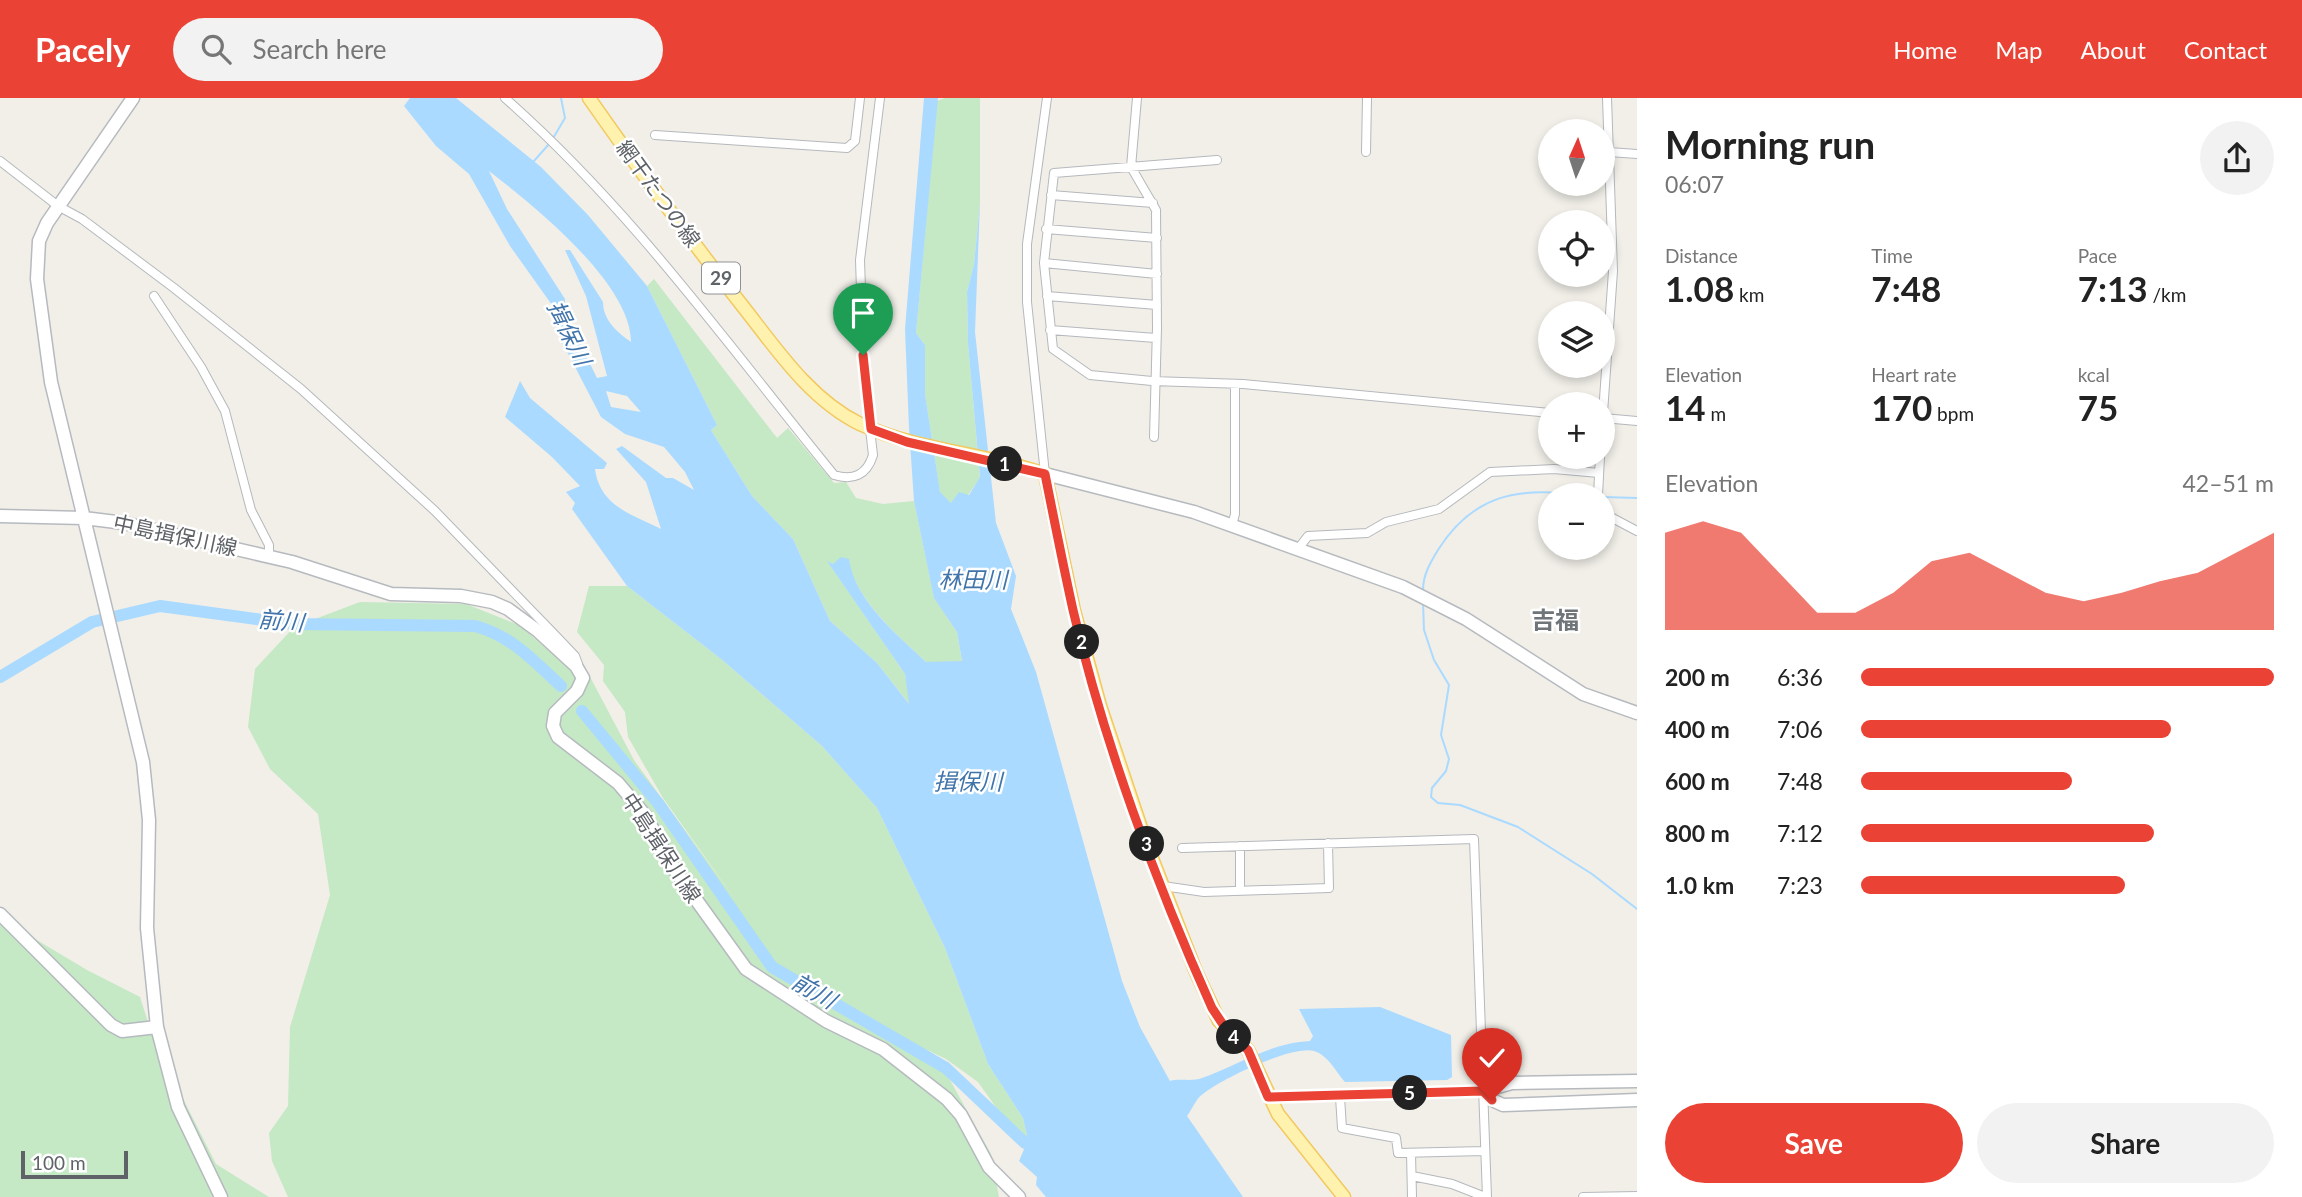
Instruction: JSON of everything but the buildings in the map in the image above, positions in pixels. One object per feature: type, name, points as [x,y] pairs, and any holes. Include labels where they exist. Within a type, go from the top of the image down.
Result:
[{"type":"main road","name":"網干たつの線","points":[[589,98],[703,256],[790,367],[828,404],[875,430],[930,447],[1042,473]]},
{"type":"main road","points":[[1042,473],[1074,611],[1100,706],[1163,886],[1212,1008],[1228,1032],[1248,1050],[1278,1114],[1344,1197]]},
{"type":"street","points":[[133,98],[60,203],[39,241],[37,279],[51,382],[143,762],[149,820],[148,940],[157,1027],[178,1107],[220,1197]]},
{"type":"street","points":[[505,98],[586,173],[666,262],[834,475],[846,479],[857,477],[870,465],[873,455],[875,430],[864,378],[860,260],[880,98]]},
{"type":"street","points":[[655,135],[847,148],[855,141],[860,98]]},
{"type":"street","points":[[1047,98],[1027,244],[1027,302],[1042,473],[1143,497],[1231,525],[1403,587],[1466,619],[1584,694],[1637,713]]},
{"type":"street","points":[[1137,98],[1131,167],[1156,209],[1154,437]]},
{"type":"street","points":[[1366,152],[1367,98]]},
{"type":"street","points":[[1606,98],[1607,119]]},
{"type":"street","points":[[1615,152],[1637,154]]},
{"type":"street","points":[[1217,160],[1054,173],[1044,263],[1054,349],[1090,374],[1235,384],[1538,412]]},
{"type":"street","points":[[0,161],[226,327],[341,424],[473,549],[575,656],[578,663],[576,666]]},
{"type":"street","points":[[1051,195],[1153,203]]},
{"type":"street","points":[[1605,392],[1613,271],[1610,196]]},
{"type":"street","points":[[1046,229],[1157,238]]},
{"type":"street","points":[[1044,263],[1157,274]]},
{"type":"street","points":[[154,296],[201,367],[225,411],[251,510],[269,545],[269,556]]},
{"type":"street","points":[[1047,296],[1157,305]]},
{"type":"street","points":[[1050,330],[1156,338]]},
{"type":"street","points":[[1231,525],[1236,514],[1235,384]]},
{"type":"street","points":[[1615,418],[1637,421]]},
{"type":"street","points":[[1298,549],[1308,536],[1337,532],[1367,533],[1386,522],[1439,509],[1490,472],[1554,469],[1599,472]]},
{"type":"street","points":[[1599,469],[1599,483]]},
{"type":"street","name":"中島揖保川線","points":[[0,516],[84,518],[124,523],[269,556],[391,594],[461,596],[492,602],[523,618],[576,666],[582,682],[555,713],[553,726],[558,737],[618,783],[639,807],[661,839],[674,869],[738,959],[760,980],[826,1021],[883,1049],[947,1099],[961,1115],[989,1167],[1019,1197]]},
{"type":"street","points":[[1615,519],[1637,531]]},
{"type":"street","points":[[1182,848],[1474,839],[1486,1197],[1452,1184],[1412,1175]]},
{"type":"street","points":[[1163,886],[1186,892],[1329,888],[1328,843]]},
{"type":"street","points":[[1240,846],[1240,891]]},
{"type":"street","points":[[0,914],[111,1025],[122,1031],[157,1027]]},
{"type":"street","points":[[1268,1097],[1483,1091],[1512,1083],[1637,1081]]},
{"type":"street","points":[[1483,1091],[1492,1100],[1503,1105],[1637,1100]]},
{"type":"street","points":[[1340,1097],[1342,1129],[1396,1138],[1398,1153],[1484,1151]]},
{"type":"street","points":[[1411,1153],[1412,1197]]},
{"type":"street","points":[[1583,1197],[1637,1196]]},
{"type":"green space","points":[[945,98],[980,98],[980,203],[974,264],[967,292],[968,344],[980,478],[968,495],[951,503],[940,493],[925,394],[925,345],[916,333],[937,101]]},
{"type":"green space","points":[[654,279],[777,438],[788,428],[834,483],[846,482],[856,498],[883,504],[914,501],[934,597],[957,632],[962,662],[926,662],[869,603],[859,589],[848,559],[833,564],[828,562],[905,674],[910,705],[877,663],[830,621],[793,539],[752,496],[711,430],[717,425],[647,286]]},
{"type":"green space","points":[[589,586],[627,586],[721,659],[822,746],[877,808],[945,948],[988,1064],[1023,1118],[1028,1140],[1022,1144],[978,1082],[946,1059],[925,1049],[945,1071],[991,1154],[999,1197],[288,1197],[272,1161],[269,1133],[288,1106],[290,1027],[330,895],[318,814],[270,769],[248,727],[255,669],[294,627],[360,602],[466,604],[519,625],[548,650],[589,675],[634,760],[740,906],[663,798],[628,737],[625,712],[603,681],[604,665],[577,632]]},
{"type":"green space","points":[[0,918],[87,970],[140,997],[154,1041],[216,1164],[269,1197],[0,1197]]},
{"type":"water","name":"揖保川","points":[[410,98],[456,98],[541,167],[588,215],[647,286],[717,425],[711,430],[752,496],[793,539],[830,621],[877,663],[909,704],[905,674],[827,561],[833,564],[841,557],[849,559],[859,589],[868,603],[926,662],[962,661],[957,632],[934,598],[914,501],[909,428],[905,329],[924,98],[938,98],[916,333],[925,345],[925,394],[940,492],[951,503],[959,492],[969,495],[980,477],[968,344],[967,292],[974,264],[980,203],[975,332],[996,523],[1016,576],[1011,609],[1036,672],[1122,981],[1140,1027],[1170,1081],[1194,1080],[1268,1050],[1310,1041],[1313,1036],[1299,1009],[1380,1007],[1451,1035],[1452,1077],[1447,1080],[1345,1082],[1319,1053],[1290,1053],[1240,1072],[1212,1088],[1198,1098],[1187,1116],[1243,1197],[1046,1197],[1036,1185],[1037,1177],[1019,1161],[1028,1140],[1023,1118],[988,1064],[945,948],[877,808],[822,746],[721,659],[627,586],[572,509],[575,503],[566,492],[580,486],[552,457],[505,417],[520,381],[530,398],[607,463],[604,469],[595,469],[598,482],[610,500],[628,513],[661,529],[646,482],[616,449],[622,446],[666,478],[673,478],[694,490],[685,472],[664,447],[625,434],[601,417],[559,336],[552,305],[510,246],[469,174],[436,146],[404,106]],"holes":[[[489,171],[553,224],[598,271],[615,295],[627,319],[631,342],[612,325],[605,314],[603,302],[570,250],[565,250],[586,296],[607,376],[597,378],[565,313],[565,299],[507,209]],[[606,391],[627,396],[641,412],[611,407]]]},
{"type":"waterway","points":[[552,140],[565,118],[561,98]]},
{"type":"waterway","points":[[534,161],[549,144]]},
{"type":"waterway","points":[[1423,590],[1426,574],[1438,550],[1466,517],[1481,506],[1498,499],[1538,492]]},
{"type":"waterway","points":[[1615,497],[1637,498]]},
{"type":"waterway","points":[[1423,602],[1424,630],[1434,660],[1449,685],[1441,735],[1449,759],[1446,771],[1432,788],[1431,797],[1438,803],[1460,805],[1518,827],[1592,874],[1637,909]]},
{"type":"waterway","name":"前川","points":[[0,677],[92,622],[160,606],[293,624],[475,626],[511,643],[561,686]]},
{"type":"waterway","name":"前川","points":[[582,711],[658,803],[772,967],[946,1068],[1025,1143],[1043,1147]]},
{"type":"district","name":"吉福","points":[[1555,621]]},
{"type":"route","points":[[863,355],[871,429],[907,442],[1045,474],[1074,611],[1100,706],[1146,843],[1212,1008],[1228,1032],[1241,1042],[1254,1059],[1268,1097],[1483,1091],[1492,1100]]},
{"type":"water label","name":"林田川","points":[[973,580]]}]
